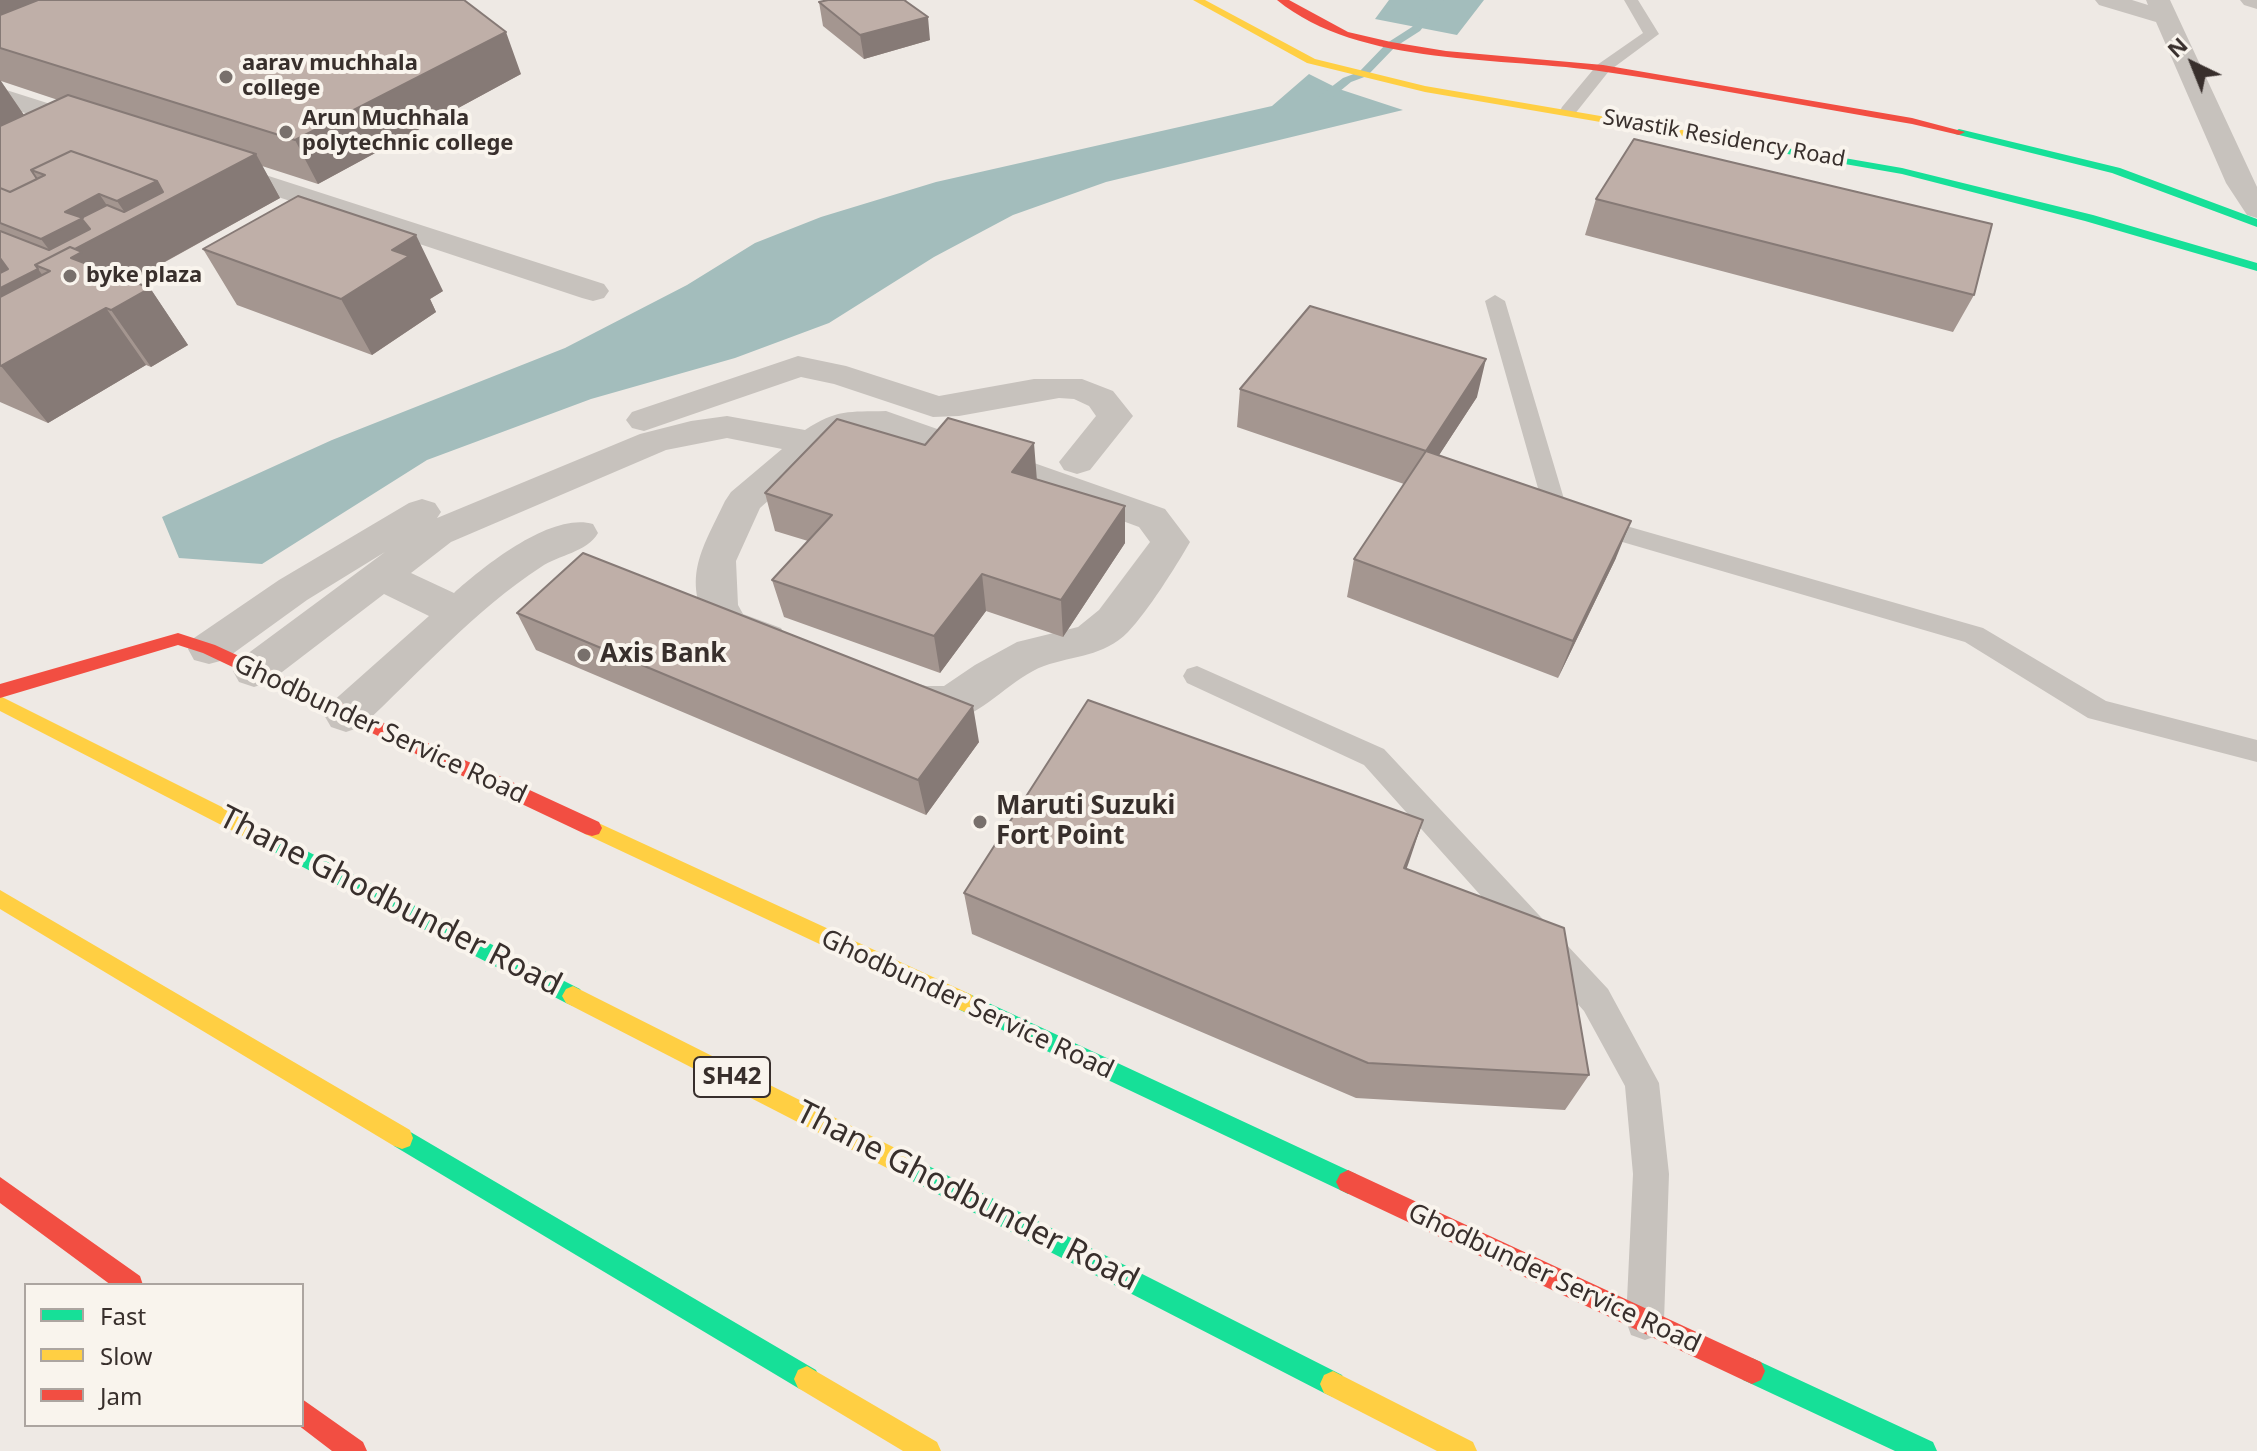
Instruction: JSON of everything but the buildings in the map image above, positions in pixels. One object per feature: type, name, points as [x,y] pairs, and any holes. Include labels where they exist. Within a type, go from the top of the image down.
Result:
[{"type":"main road","name":"Swastik Residency Road","points":[[1198,0],[1311,61],[1425,89],[1568,111],[1902,171],[2089,218],[2257,267]]},
{"type":"main road","name":"Swastik Residency Road","points":[[1282,0],[1345,34],[1446,54],[1603,68],[1912,121],[2116,170],[2257,223]]},
{"type":"main road","name":"Ghodbunder Service Road","points":[[0,691],[178,639],[209,649],[1924,1451]]},
{"type":"main road","name":"Thane Ghodbunder Road","points":[[0,703],[1464,1451]]},
{"type":"main road","points":[[0,899],[926,1451]]},
{"type":"main road","points":[[0,1189],[128,1283]]},
{"type":"main road","points":[[304,1414],[354,1451]]},
{"type":"street","points":[[2107,0],[2162,8],[2240,183],[2257,209]]},
{"type":"street","points":[[0,96],[119,135]]},
{"type":"street","points":[[193,160],[593,291]]},
{"type":"street","points":[[209,649],[293,590],[438,503],[568,448],[798,366],[825,369],[939,407],[1061,386],[1092,395],[1109,405],[1115,416],[1077,462]]},
{"type":"street","points":[[797,652],[727,624],[718,605],[716,561],[744,501],[811,443],[841,423],[886,422],[1152,518],[1171,542],[1114,621],[1090,640],[1032,653],[990,676],[953,703],[924,703],[868,681]]},
{"type":"street","points":[[254,671],[437,533],[653,442],[727,427],[811,443]]},
{"type":"street","points":[[346,715],[498,576],[532,554],[579,533]]},
{"type":"street","points":[[380,575],[457,612]]},
{"type":"lane","points":[[1568,111],[1603,68],[1651,34],[1631,0]]},
{"type":"lane","points":[[1495,301],[1556,514],[1974,635],[2098,710],[2257,751]]},
{"type":"lane","points":[[1197,676],[1374,757],[1596,1000],[1642,1083],[1651,1174],[1645,1321]]},
{"type":"water","points":[[1389,0],[1484,0],[1457,35],[1375,19]]},
{"type":"water","points":[[1309,74],[1339,89],[1403,110],[1106,182],[1013,215],[934,257],[829,323],[735,358],[591,399],[427,460],[262,564],[179,558],[162,517],[332,440],[565,348],[687,285],[755,243],[821,217],[936,182],[1272,106]]},
{"type":"waterway","points":[[1318,103],[1347,80],[1363,74],[1391,45],[1416,29],[1439,0]]},
{"type":"traffic: fast","points":[[1959,132],[2116,170],[2257,223]]},
{"type":"traffic: fast","points":[[1694,135],[1902,171],[2089,218],[2257,267]]},
{"type":"traffic: fast","points":[[271,841],[573,996]]},
{"type":"traffic: fast","points":[[965,1002],[1348,1182]]},
{"type":"traffic: fast","points":[[402,1138],[807,1379]]},
{"type":"traffic: fast","points":[[897,1161],[1333,1384]]},
{"type":"traffic: fast","points":[[1752,1371],[1924,1451]]},
{"type":"traffic: slow","points":[[1198,0],[1311,61],[1425,89],[1694,135]]},
{"type":"traffic: slow","points":[[0,703],[271,841]]},
{"type":"traffic: slow","points":[[592,828],[965,1002]]},
{"type":"traffic: slow","points":[[0,899],[402,1138]]},
{"type":"traffic: slow","points":[[573,996],[897,1161]]},
{"type":"traffic: slow","points":[[807,1379],[928,1451]]},
{"type":"traffic: slow","points":[[1333,1384],[1464,1451]]},
{"type":"traffic: jam","points":[[1282,0],[1345,34],[1391,45],[1446,54],[1603,68],[1912,121],[1959,132]]},
{"type":"traffic: jam","points":[[0,691],[178,639],[209,649],[592,828]]},
{"type":"traffic: jam","points":[[1348,1182],[1752,1371]]},
{"type":"traffic: jam","points":[[0,1189],[128,1283]]},
{"type":"traffic: jam","points":[[304,1414],[354,1451]]},
{"type":"place","name":"aarav muchhala college","points":[[226,77]]},
{"type":"place","name":"Arun Muchhala polytechnic college","points":[[286,132]]},
{"type":"place","name":"byke plaza","points":[[70,276]]},
{"type":"place","name":"Axis Bank","points":[[584,655]]},
{"type":"place","name":"Maruti Suzuki Fort Point","points":[[980,822]]}]
